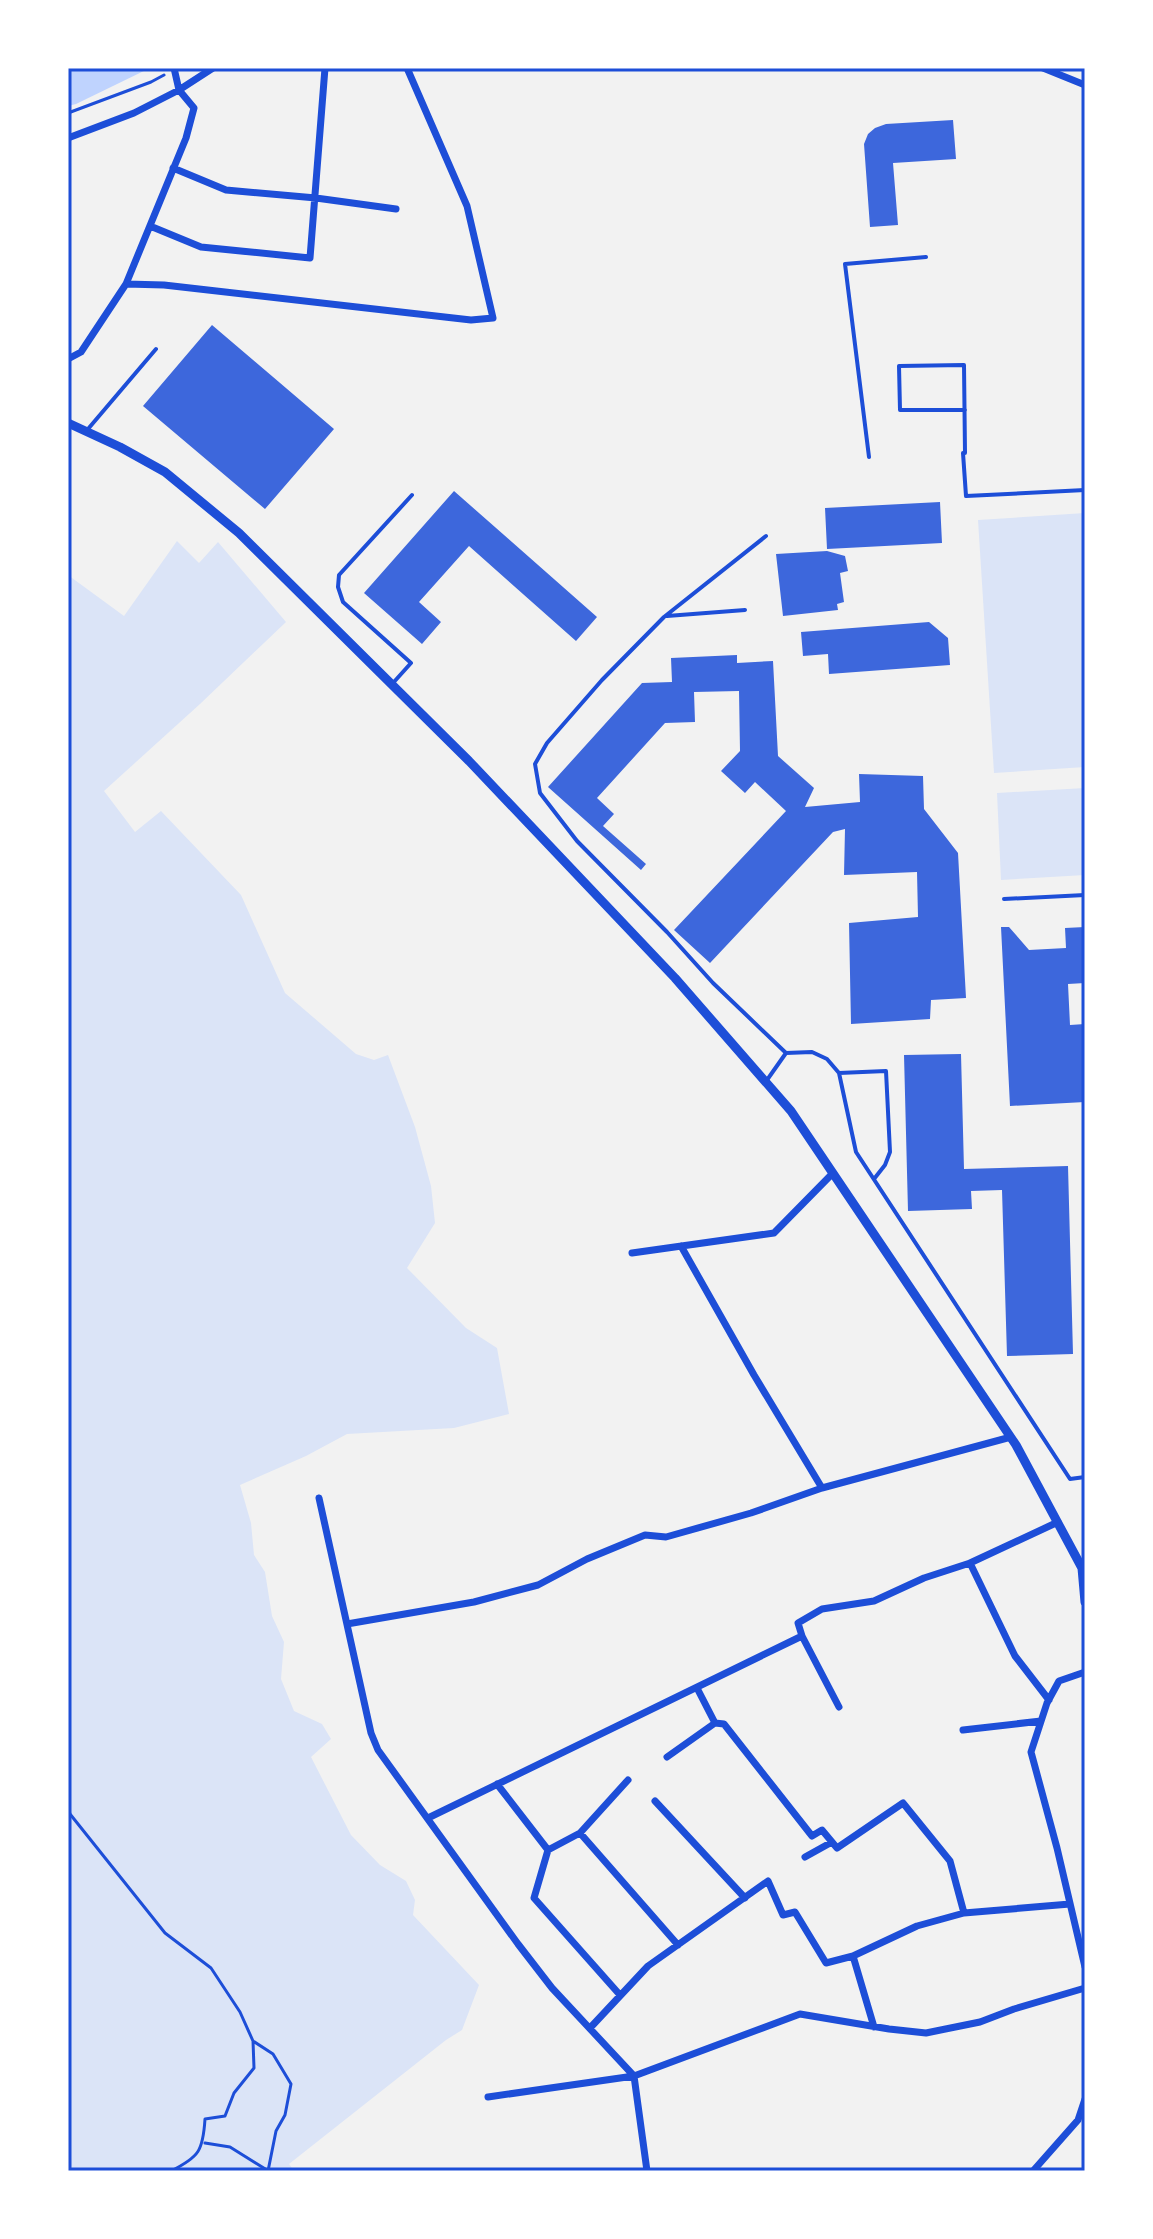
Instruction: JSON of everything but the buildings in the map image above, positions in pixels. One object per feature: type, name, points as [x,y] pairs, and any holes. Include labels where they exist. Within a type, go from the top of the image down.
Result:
[{"type":"street","points":[[68,359],[81,352],[126,284],[186,138],[194,108],[179,90],[174,68]]},
{"type":"street","points":[[68,138],[134,113],[213,68]]},
{"type":"street","points":[[150,226],[201,247],[310,258],[325,68]]},
{"type":"street","points":[[126,284],[164,285],[471,320],[493,318],[467,206],[407,68]]},
{"type":"street","points":[[1043,68],[1085,85]]},
{"type":"street","points":[[173,168],[226,190],[396,209]]},
{"type":"street","points":[[68,423],[165,472],[239,533],[393,683],[635,936],[766,1082],[791,1111],[1011,1437],[1082,1568],[1085,1602]]},
{"type":"street","points":[[632,1253],[774,1233],[833,1173]]},
{"type":"street","points":[[681,1246],[822,1488]]},
{"type":"street","points":[[347,1624],[474,1602],[538,1585],[587,1559],[645,1535],[666,1537],[751,1513],[822,1488],[1011,1437]]},
{"type":"street","points":[[319,1498],[371,1733],[378,1750],[552,1988],[634,2076],[647,2171]]},
{"type":"street","points":[[839,1707],[798,1623],[822,1609],[874,1601],[924,1578],[970,1563],[1058,1522]]},
{"type":"street","points":[[970,1563],[1015,1656],[1049,1700]]},
{"type":"street","points":[[428,1818],[802,1636]]},
{"type":"street","points":[[1085,1672],[1059,1681],[1031,1752],[1085,1967]]},
{"type":"street","points":[[697,1688],[715,1723]]},
{"type":"street","points":[[963,1730],[1041,1721]]},
{"type":"street","points":[[667,1757],[715,1723],[724,1724],[812,1836],[822,1830],[837,1848],[903,1803],[950,1861],[964,1913]]},
{"type":"street","points":[[620,1995],[534,1898],[548,1850],[580,1833],[628,1780]]},
{"type":"street","points":[[497,1784],[548,1850]]},
{"type":"street","points":[[655,1801],[745,1898]]},
{"type":"street","points":[[580,1833],[678,1945]]},
{"type":"street","points":[[805,1857],[832,1842]]},
{"type":"street","points":[[590,2028],[648,1966],[768,1881],[783,1915],[795,1912],[826,1963],[853,1956],[917,1926],[964,1913],[1070,1904]]},
{"type":"street","points":[[853,1956],[874,2027]]},
{"type":"street","points":[[488,2097],[634,2076],[800,2014],[926,2033],[980,2022],[1085,1988]]},
{"type":"street","points":[[1033,2171],[1078,2120],[1085,2099]]},
{"type":"lane","points":[[869,457],[845,264],[926,257]]},
{"type":"lane","points":[[86,431],[156,349]]},
{"type":"lane","points":[[965,410],[900,410],[899,366],[964,365],[965,410],[964,453],[966,496],[1085,490]]},
{"type":"lane","points":[[393,683],[411,663],[343,602],[338,587],[339,575],[412,495]]},
{"type":"lane","points":[[766,536],[664,617],[602,680],[547,743],[535,764],[540,793],[577,841],[713,983],[786,1053],[812,1052],[827,1059],[839,1073],[856,1152],[1070,1479],[1085,1477]]},
{"type":"lane","points":[[664,617],[745,610]]},
{"type":"lane","points":[[1004,899],[1085,895]]},
{"type":"lane","points":[[766,1082],[786,1053]]},
{"type":"lane","points":[[839,1073],[886,1071],[890,1152],[874,1179]]},
{"type":"path","points":[[68,113],[165,75]]},
{"type":"path","points":[[68,1808],[165,1933],[211,1968],[240,2012],[253,2041],[254,2068],[234,2093],[225,2116],[205,2119],[204,2142],[193,2160],[171,2171]]},
{"type":"path","points":[[204,2142],[230,2147],[267,2170],[276,2131],[285,2115],[291,2084],[273,2054],[253,2041]]},
{"type":"shaded area","points":[[1085,513],[1085,767],[994,773],[978,520]]},
{"type":"shaded area","points":[[177,541],[199,563],[218,542],[286,622],[104,791],[135,832],[161,811],[241,895],[285,993],[356,1054],[374,1060],[388,1055],[415,1127],[431,1186],[435,1223],[407,1268],[466,1328],[497,1348],[509,1414],[454,1428],[347,1434],[240,1485],[251,1523],[254,1555],[265,1572],[272,1616],[284,1642],[281,1679],[294,1711],[322,1724],[331,1739],[311,1757],[351,1835],[380,1865],[406,1881],[415,1900],[413,1915],[479,1985],[462,2030],[289,2164],[294,2171],[68,2171],[68,575],[124,616]]},
{"type":"shaded area","points":[[1085,788],[1085,875],[1001,880],[997,793]]},
{"type":"water","points":[[68,68],[150,68],[68,106]]}]
